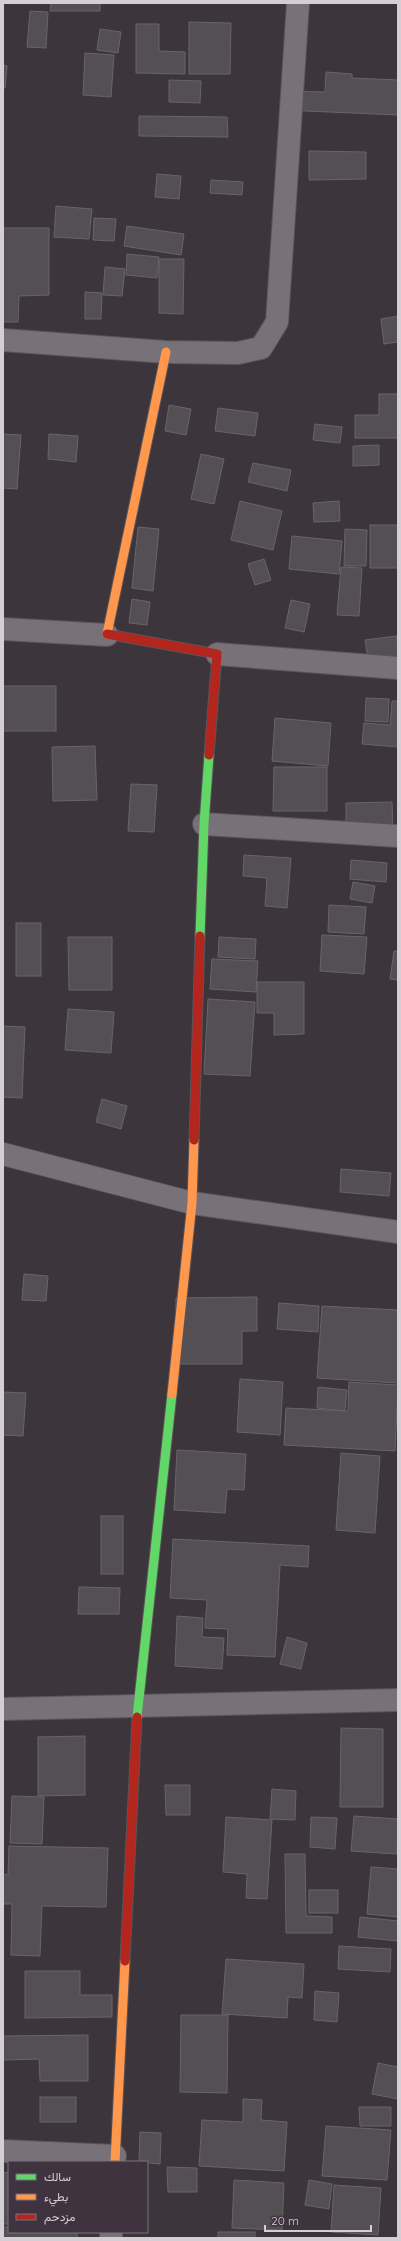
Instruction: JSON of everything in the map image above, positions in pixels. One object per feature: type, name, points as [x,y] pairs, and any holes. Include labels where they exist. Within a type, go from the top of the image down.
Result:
[{"type":"street","points":[[3,340],[166,352],[238,353],[261,348],[277,322],[298,3]]},
{"type":"street","points":[[106,635],[166,352]]},
{"type":"street","points":[[3,629],[106,635],[217,654],[398,668]]},
{"type":"street","points":[[3,2151],[115,2159],[138,1706],[192,1203],[204,824],[217,654]]},
{"type":"street","points":[[204,824],[398,836]]},
{"type":"street","points":[[3,1154],[192,1203],[398,1232]]},
{"type":"street","points":[[3,1709],[398,1700]]},
{"type":"building","points":[[51,3],[100,3],[100,11],[50,11]]},
{"type":"building","points":[[30,11],[48,12],[46,48],[27,47]]},
{"type":"building","points":[[189,22],[231,23],[230,74],[189,74]]},
{"type":"building","points":[[136,24],[159,24],[159,51],[185,52],[185,74],[136,73]]},
{"type":"building","points":[[100,29],[121,32],[118,53],[97,50]]},
{"type":"building","points":[[85,53],[114,55],[111,97],[83,95]]},
{"type":"building","points":[[3,65],[7,66],[5,88],[3,88]]},
{"type":"building","points":[[326,72],[352,74],[352,78],[398,80],[398,115],[283,110],[284,91],[325,92]]},
{"type":"building","points":[[169,80],[201,81],[200,103],[169,102]]},
{"type":"building","points":[[139,116],[227,117],[228,137],[139,136]]},
{"type":"building","points":[[309,151],[366,152],[366,179],[309,180]]},
{"type":"building","points":[[157,174],[181,176],[179,199],[155,197]]},
{"type":"building","points":[[211,180],[243,182],[242,195],[210,193]]},
{"type":"building","points":[[56,206],[92,209],[89,239],[54,237]]},
{"type":"building","points":[[94,218],[116,219],[114,241],[93,240]]},
{"type":"building","points":[[127,226],[184,234],[181,255],[124,246]]},
{"type":"building","points":[[3,228],[49,228],[49,295],[19,296],[18,322],[3,322]]},
{"type":"building","points":[[127,254],[159,257],[157,278],[126,275]]},
{"type":"building","points":[[159,259],[184,259],[183,314],[159,313]]},
{"type":"building","points":[[105,267],[125,269],[122,296],[103,295]]},
{"type":"building","points":[[85,292],[102,293],[101,319],[85,319]]},
{"type":"building","points":[[398,316],[398,342],[384,344],[381,319]]},
{"type":"building","points":[[379,394],[398,394],[398,438],[355,438],[355,415],[379,415]]},
{"type":"building","points":[[169,405],[191,409],[186,435],[165,431]]},
{"type":"building","points":[[218,408],[258,413],[255,436],[215,431]]},
{"type":"building","points":[[315,424],[342,427],[340,443],[313,440]]},
{"type":"building","points":[[3,434],[21,435],[17,489],[3,488]]},
{"type":"building","points":[[49,434],[78,436],[76,462],[48,459]]},
{"type":"building","points":[[379,445],[379,465],[353,466],[353,446]]},
{"type":"building","points":[[201,454],[224,459],[214,504],[191,499]]},
{"type":"building","points":[[253,463],[291,470],[287,491],[248,482]]},
{"type":"building","points":[[240,501],[282,511],[273,550],[231,540]]},
{"type":"building","points":[[339,501],[340,521],[314,522],[313,503]]},
{"type":"building","points":[[370,525],[398,525],[398,568],[370,568]]},
{"type":"building","points":[[138,527],[159,529],[153,591],[132,588]]},
{"type":"building","points":[[345,529],[367,530],[366,566],[344,566]]},
{"type":"building","points":[[292,536],[342,541],[339,574],[289,569]]},
{"type":"building","points":[[264,559],[271,580],[255,585],[248,564]]},
{"type":"building","points":[[341,567],[362,568],[359,616],[337,615]]},
{"type":"building","points":[[132,599],[150,602],[147,625],[129,623]]},
{"type":"building","points":[[291,600],[310,604],[304,632],[285,628]]},
{"type":"building","points":[[397,636],[398,660],[369,664],[365,640]]},
{"type":"building","points":[[3,686],[56,686],[56,731],[3,731]]},
{"type":"building","points":[[366,698],[389,699],[388,722],[365,721]]},
{"type":"building","points":[[392,701],[398,701],[398,747],[362,744],[364,723],[390,725]]},
{"type":"building","points":[[275,718],[331,723],[328,766],[272,761]]},
{"type":"building","points":[[95,746],[97,800],[53,801],[52,747]]},
{"type":"building","points":[[274,767],[327,767],[327,811],[273,811]]},
{"type":"building","points":[[131,784],[157,785],[154,832],[128,831]]},
{"type":"building","points":[[392,802],[393,831],[346,832],[346,803]]},
{"type":"building","points":[[244,855],[291,858],[287,908],[265,906],[267,878],[243,876]]},
{"type":"building","points":[[351,860],[387,863],[386,882],[350,879]]},
{"type":"building","points":[[353,882],[375,886],[372,903],[350,899]]},
{"type":"building","points":[[329,905],[366,907],[364,934],[328,932]]},
{"type":"building","points":[[16,923],[41,923],[41,976],[16,976]]},
{"type":"building","points":[[322,935],[367,937],[364,974],[320,971]]},
{"type":"building","points":[[68,937],[112,937],[112,990],[69,990]]},
{"type":"building","points":[[219,937],[256,939],[255,959],[218,957]]},
{"type":"building","points":[[394,951],[398,951],[398,980],[390,979]]},
{"type":"building","points":[[212,959],[258,961],[256,992],[210,989]]},
{"type":"building","points":[[257,982],[304,982],[304,1034],[274,1035],[274,1013],[257,1013]]},
{"type":"building","points":[[208,999],[255,1002],[250,1076],[204,1074]]},
{"type":"building","points":[[68,1009],[114,1012],[111,1053],[65,1050]]},
{"type":"building","points":[[3,1026],[25,1027],[22,1098],[3,1097]]},
{"type":"building","points":[[102,1099],[127,1106],[121,1129],[96,1122]]},
{"type":"building","points":[[341,1169],[391,1173],[389,1196],[340,1192]]},
{"type":"building","points":[[24,1274],[48,1276],[46,1301],[22,1300]]},
{"type":"building","points":[[257,1297],[257,1331],[242,1331],[242,1364],[176,1364],[176,1298]]},
{"type":"building","points":[[279,1303],[319,1306],[318,1332],[277,1329]]},
{"type":"building","points":[[322,1306],[398,1310],[398,1383],[317,1378]]},
{"type":"building","points":[[240,1379],[283,1382],[280,1435],[237,1432]]},
{"type":"building","points":[[349,1382],[398,1385],[395,1451],[284,1445],[286,1408],[348,1411]]},
{"type":"building","points":[[318,1387],[347,1390],[345,1411],[317,1408]]},
{"type":"building","points":[[3,1392],[26,1393],[23,1436],[3,1435]]},
{"type":"building","points":[[177,1450],[246,1454],[244,1490],[227,1489],[225,1513],[174,1510]]},
{"type":"building","points":[[341,1453],[380,1456],[375,1533],[336,1530]]},
{"type":"building","points":[[101,1516],[123,1516],[123,1574],[101,1574]]},
{"type":"building","points":[[173,1539],[309,1546],[308,1567],[280,1565],[275,1657],[227,1655],[228,1629],[205,1628],[207,1600],[170,1598]]},
{"type":"building","points":[[79,1587],[120,1588],[119,1614],[78,1614]]},
{"type":"building","points":[[177,1616],[203,1618],[202,1637],[224,1638],[222,1669],[175,1666]]},
{"type":"building","points":[[287,1637],[307,1643],[301,1669],[280,1664]]},
{"type":"building","points":[[341,1728],[383,1729],[383,1807],[340,1807]]},
{"type":"building","points":[[85,1736],[85,1795],[38,1796],[38,1737]]},
{"type":"building","points":[[165,1785],[190,1785],[190,1815],[166,1815]]},
{"type":"building","points":[[272,1789],[296,1791],[295,1820],[270,1819]]},
{"type":"building","points":[[12,1796],[44,1797],[42,1844],[10,1843]]},
{"type":"building","points":[[354,1816],[398,1819],[397,1854],[351,1851]]},
{"type":"building","points":[[226,1817],[272,1820],[267,1899],[246,1898],[247,1874],[223,1872]]},
{"type":"building","points":[[311,1817],[337,1818],[335,1849],[310,1847]]},
{"type":"building","points":[[9,1846],[108,1848],[106,1907],[42,1906],[40,1956],[11,1955],[12,1904],[3,1904],[3,1874],[8,1875]]},
{"type":"building","points":[[285,1854],[305,1854],[306,1916],[332,1917],[332,1933],[286,1933]]},
{"type":"building","points":[[371,1867],[398,1869],[398,1917],[367,1914]]},
{"type":"building","points":[[309,1890],[338,1890],[338,1913],[309,1913]]},
{"type":"building","points":[[360,1917],[398,1921],[398,1941],[358,1937]]},
{"type":"building","points":[[339,1946],[391,1949],[390,1972],[338,1969]]},
{"type":"building","points":[[226,1959],[304,1964],[302,1998],[288,1997],[287,2018],[222,2014]]},
{"type":"building","points":[[25,1971],[80,1971],[80,1995],[112,1995],[112,2017],[25,2018]]},
{"type":"building","points":[[315,1991],[339,1993],[337,2022],[314,2020]]},
{"type":"building","points":[[181,2015],[228,2015],[227,2093],[180,2092]]},
{"type":"building","points":[[88,2035],[88,2081],[40,2081],[39,2059],[3,2060],[3,2036]]},
{"type":"building","points":[[378,2063],[398,2067],[398,2099],[372,2094]]},
{"type":"building","points":[[40,2097],[76,2097],[76,2122],[40,2122]]},
{"type":"building","points":[[243,2099],[262,2100],[261,2120],[287,2122],[284,2171],[199,2166],[202,2120],[243,2122]]},
{"type":"building","points":[[359,2107],[391,2107],[391,2126],[360,2126]]},
{"type":"building","points":[[326,2126],[391,2130],[387,2180],[322,2176]]},
{"type":"building","points":[[140,2132],[161,2133],[160,2164],[148,2163],[148,2161],[139,2161]]},
{"type":"building","points":[[167,2167],[197,2168],[197,2192],[168,2192]]},
{"type":"building","points":[[8,2172],[8,2224],[3,2224],[3,2173]]},
{"type":"building","points":[[234,2180],[284,2183],[282,2230],[232,2228]]},
{"type":"building","points":[[309,2180],[332,2184],[329,2209],[305,2205]]},
{"type":"building","points":[[334,2185],[381,2188],[378,2235],[331,2232]]},
{"type":"building","points":[[3,2227],[8,2227],[8,2233],[77,2233],[77,2238],[3,2238]]},
{"type":"building","points":[[218,2232],[255,2232],[255,2238],[218,2238]]},
{"type":"traffic: fast","points":[[200,936],[204,824],[209,755]]},
{"type":"traffic: fast","points":[[137,1717],[172,1394]]},
{"type":"traffic: slow","points":[[107,634],[166,352]]},
{"type":"traffic: slow","points":[[172,1394],[192,1203],[194,1140]]},
{"type":"traffic: slow","points":[[115,2161],[125,1961]]},
{"type":"traffic: jam","points":[[107,634],[217,654],[209,755]]},
{"type":"traffic: jam","points":[[194,1140],[200,936]]},
{"type":"traffic: jam","points":[[125,1961],[137,1717]]}]
